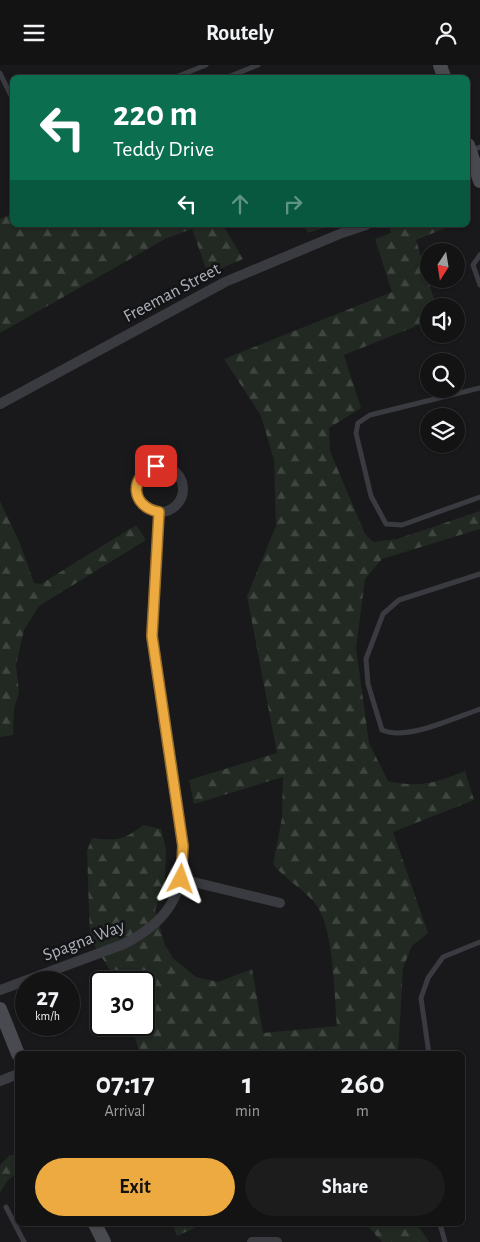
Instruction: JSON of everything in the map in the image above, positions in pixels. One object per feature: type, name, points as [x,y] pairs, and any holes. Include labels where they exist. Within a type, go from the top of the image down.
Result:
[{"type":"main road","points":[[472,148],[480,181]]},
{"type":"main road","points":[[0,1009],[17,1051]]},
{"type":"main road","points":[[96,1226],[104,1242]]},
{"type":"street","name":"Freeman Street","points":[[0,404],[225,282],[334,236],[360,227]]},
{"type":"street","points":[[163,466],[176,473],[180,479],[182,495],[174,508],[159,512],[144,507],[139,501],[136,486],[139,479],[149,469],[163,466]]},
{"type":"street","name":"Spagna Way","points":[[0,990],[124,944],[143,935],[159,922],[168,909],[181,879],[183,846],[152,636],[159,512]]},
{"type":"street","points":[[181,879],[280,903]]},
{"type":"street","points":[[0,1081],[15,1075]]},
{"type":"street","points":[[252,1242],[277,1242]]},
{"type":"lane","points":[[181,75],[206,65]]},
{"type":"lane","points":[[233,75],[258,65]]},
{"type":"lane","points":[[0,73],[10,94]]},
{"type":"lane","points":[[480,255],[473,265],[480,285]]},
{"type":"lane","points":[[480,388],[370,415],[358,423],[356,433],[371,496],[386,525],[402,525],[480,497]]},
{"type":"lane","points":[[480,574],[399,601],[383,613],[366,659],[368,684],[382,730],[391,734],[411,731],[480,709]]},
{"type":"lane","points":[[429,1051],[421,998],[428,978],[443,957],[480,942]]},
{"type":"lane","points":[[6,1207],[15,1224]]},
{"type":"lane","points":[[16,1226],[24,1242]]},
{"type":"lane","points":[[441,1226],[445,1242]]},
{"type":"green space","points":[[10,214],[10,227],[224,227],[243,259],[208,274],[192,229],[167,238],[0,333],[0,219]]},
{"type":"green space","points":[[305,227],[326,227],[308,233]]},
{"type":"green space","points":[[390,227],[448,227],[416,240],[420,253],[420,288],[431,288],[434,298],[420,298],[420,325],[344,355],[361,408],[329,428],[330,451],[365,534],[373,542],[397,539],[480,511],[480,529],[382,559],[365,579],[356,648],[369,743],[388,781],[409,784],[427,783],[445,779],[465,771],[474,800],[393,832],[428,933],[412,946],[403,968],[398,1051],[139,1051],[134,1036],[155,1036],[155,971],[110,971],[90,938],[87,851],[92,838],[120,838],[131,834],[143,825],[161,829],[166,849],[165,881],[155,910],[165,945],[173,958],[196,977],[218,982],[252,969],[263,1033],[337,1026],[330,947],[323,917],[312,900],[273,864],[282,818],[283,777],[194,804],[189,780],[277,753],[247,596],[276,526],[274,460],[261,416],[224,359],[392,292],[375,239],[391,233]]},
{"type":"green space","points":[[0,501],[21,546],[34,583],[41,584],[136,525],[146,540],[39,606],[24,630],[16,665],[19,692],[14,709],[13,735],[0,737]]},
{"type":"green space","points":[[10,1155],[15,1155],[15,1175],[7,1181],[0,1193],[0,1165]]},
{"type":"green space","points":[[173,1226],[199,1226],[177,1236]]},
{"type":"green space","points":[[368,1226],[418,1226],[429,1242],[382,1242]]},
{"type":"route","points":[[156,466],[143,473],[136,486],[139,501],[144,507],[151,511],[159,512],[151,626],[152,645],[183,846],[184,862],[181,879]]}]
